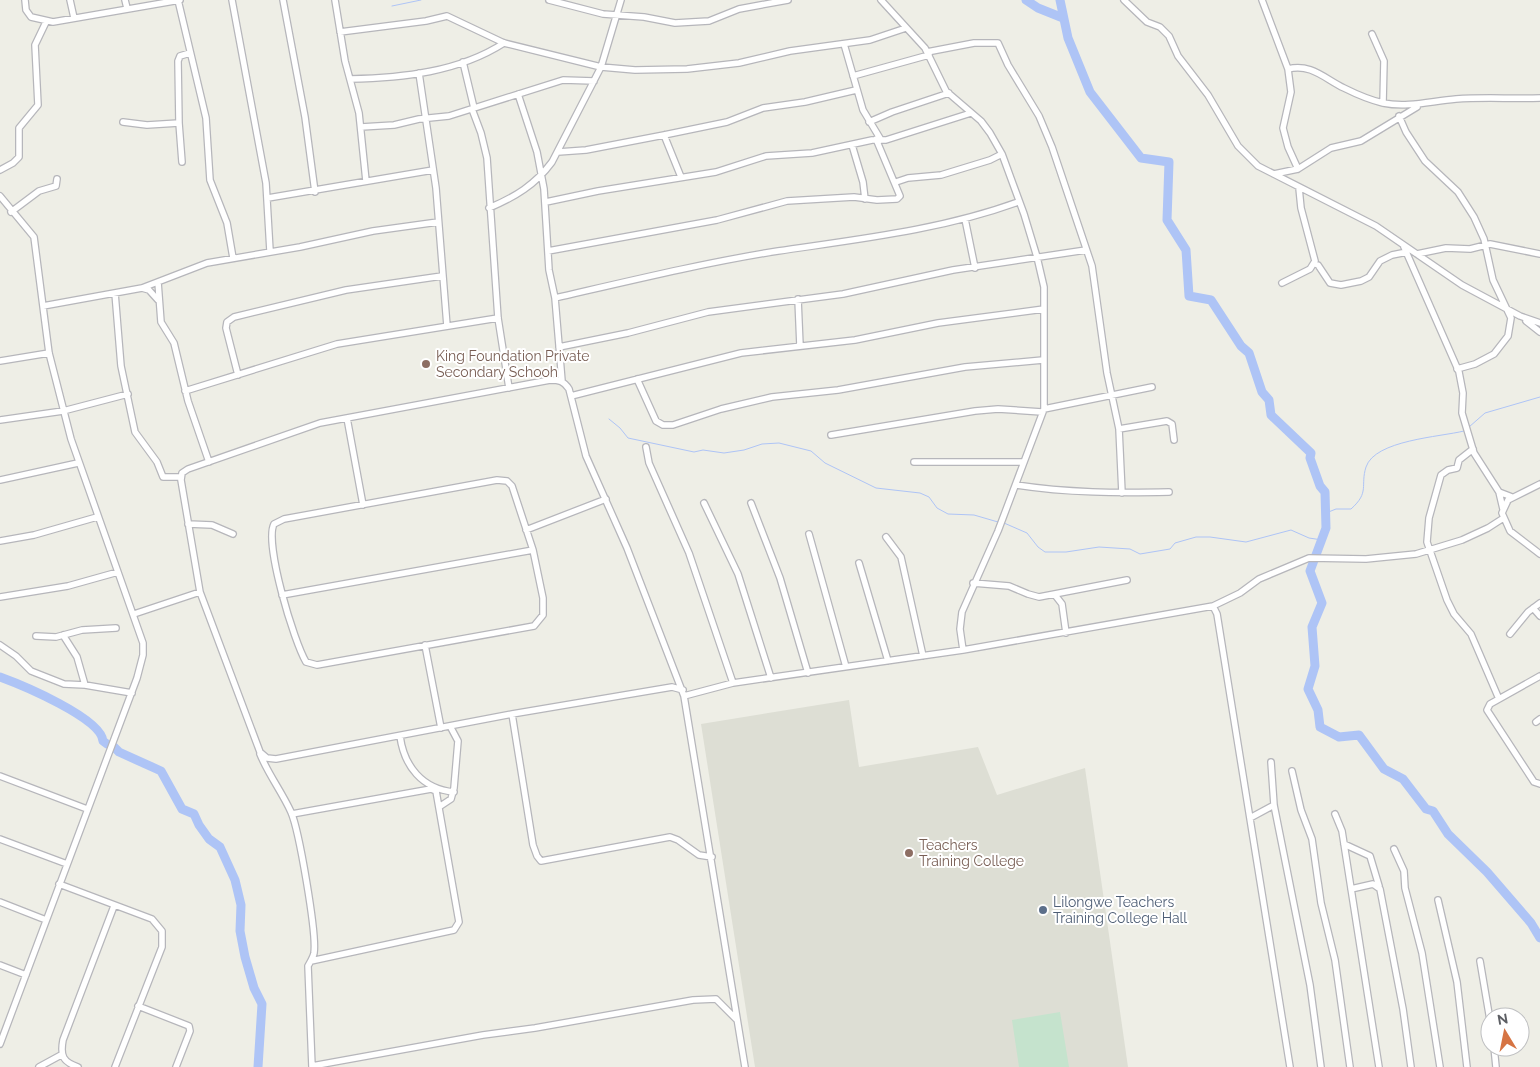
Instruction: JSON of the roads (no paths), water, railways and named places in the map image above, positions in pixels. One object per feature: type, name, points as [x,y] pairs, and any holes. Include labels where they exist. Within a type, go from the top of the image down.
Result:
[{"type":"street","points":[[25,0],[28,14],[36,20],[46,22],[179,0],[206,118],[210,180],[227,223],[233,258]]},
{"type":"street","points":[[70,0],[74,18]]},
{"type":"street","points":[[125,0],[126,8]]},
{"type":"street","points":[[232,0],[268,198],[270,251]]},
{"type":"street","points":[[283,0],[305,117],[315,192]]},
{"type":"street","points":[[335,0],[340,32],[361,127],[366,181]]},
{"type":"street","points":[[549,0],[591,12],[615,16],[644,17],[670,22],[704,22],[739,9],[788,0]]},
{"type":"street","points":[[489,208],[516,196],[542,175],[558,152],[601,68],[621,0]]},
{"type":"street","points":[[881,0],[928,54],[942,84],[949,93],[986,126],[1002,154],[1038,257],[1044,287],[1043,410],[991,549],[973,583],[960,620],[963,650]]},
{"type":"street","points":[[1124,0],[1147,22],[1164,31],[1186,68],[1208,95],[1238,146],[1258,166],[1376,226],[1448,278],[1507,308],[1540,332]]},
{"type":"street","points":[[1262,0],[1288,70],[1291,92],[1283,128],[1288,147],[1298,169]]},
{"type":"street","points":[[340,32],[426,21],[444,16],[504,43],[601,68],[635,70],[697,68],[739,63],[790,51],[870,40],[906,28]]},
{"type":"street","points":[[0,170],[13,163],[19,157],[19,128],[38,105],[35,45],[46,22]]},
{"type":"street","points":[[1372,34],[1384,61],[1383,103]]},
{"type":"street","points":[[350,78],[388,78],[419,73],[463,62],[493,50],[504,43]]},
{"type":"street","points":[[853,76],[974,43],[998,43],[1039,116],[1052,146],[1092,266],[1111,395],[1119,429],[1122,494]]},
{"type":"street","points":[[548,251],[717,220],[787,201],[845,197],[865,199],[899,198],[896,182],[856,90],[844,44]]},
{"type":"street","points":[[182,162],[178,61],[180,56],[190,53]]},
{"type":"street","points":[[463,62],[473,109],[487,158],[498,318],[509,388]]},
{"type":"street","points":[[1288,70],[1298,67],[1313,70],[1343,88],[1383,103],[1421,105],[1462,99],[1540,98]]},
{"type":"street","points":[[419,73],[433,170],[447,326]]},
{"type":"street","points":[[361,127],[394,125],[449,116],[563,80],[594,81]]},
{"type":"street","points":[[558,152],[586,150],[664,136],[726,122],[763,108],[805,102],[856,90]]},
{"type":"street","points":[[869,122],[892,112],[949,93]]},
{"type":"street","points":[[518,94],[542,175],[546,202],[549,270],[555,298],[562,381]]},
{"type":"street","points":[[1272,174],[1298,169],[1331,148],[1355,143],[1421,105]]},
{"type":"street","points":[[546,202],[716,172],[766,156],[812,153],[891,139],[971,113]]},
{"type":"street","points":[[1399,116],[1406,132],[1425,161],[1464,200],[1479,226],[1492,278],[1507,308],[1511,323],[1508,336],[1500,348],[1482,360],[1457,369]]},
{"type":"street","points":[[123,122],[147,125],[179,123]]},
{"type":"street","points":[[664,136],[681,177]]},
{"type":"street","points":[[852,145],[863,182],[865,199]]},
{"type":"street","points":[[896,182],[908,178],[941,175],[990,160],[1002,154]]},
{"type":"street","points":[[268,198],[315,192],[433,170]]},
{"type":"street","points":[[11,212],[39,191],[56,186],[57,179]]},
{"type":"street","points":[[1299,188],[1301,208],[1311,241],[1315,264],[1318,265],[1330,283],[1349,284],[1369,277],[1384,259],[1407,252]]},
{"type":"street","points":[[0,196],[11,212],[16,214],[34,238],[49,353],[63,411],[78,463],[134,614],[144,650],[132,693],[87,808],[0,1044]]},
{"type":"street","points":[[555,298],[778,251],[886,236],[965,219],[1018,202]]},
{"type":"street","points":[[965,219],[975,268]]},
{"type":"street","points":[[43,306],[142,288],[198,265],[318,244],[373,231],[438,222]]},
{"type":"street","points":[[1403,245],[1457,369],[1463,391],[1462,413],[1478,462],[1499,492],[1503,509],[1502,519],[1514,535],[1540,554]]},
{"type":"street","points":[[1417,254],[1446,248],[1470,249],[1485,245],[1514,248],[1540,254]]},
{"type":"street","points":[[559,347],[628,333],[700,313],[854,292],[947,271],[1086,250]]},
{"type":"street","points":[[1282,283],[1306,271],[1315,264]]},
{"type":"street","points":[[238,375],[226,328],[227,322],[234,317],[346,290],[442,276]]},
{"type":"street","points":[[158,282],[161,322],[174,343],[185,391],[209,462]]},
{"type":"street","points":[[142,288],[154,294],[159,302]]},
{"type":"street","points":[[115,293],[121,366],[136,436],[157,462],[163,476],[181,477]]},
{"type":"street","points":[[798,299],[800,346]]},
{"type":"street","points":[[571,396],[725,356],[855,340],[930,324],[1044,308]]},
{"type":"street","points":[[1520,316],[1540,323]]},
{"type":"street","points":[[185,391],[337,344],[498,318]]},
{"type":"street","points":[[0,361],[49,353]]},
{"type":"street","points":[[637,379],[656,420],[668,425],[685,422],[721,409],[772,397],[838,390],[965,367],[1043,360]]},
{"type":"street","points":[[737,1020],[716,999],[694,1000],[312,1066],[308,966],[315,951],[314,935],[292,814],[268,772],[200,592],[181,477],[184,471],[292,431],[347,418],[550,380],[562,381],[566,384],[571,396],[580,442],[606,499],[684,693],[745,1067]]},
{"type":"street","points":[[831,435],[976,411],[998,409],[1043,410],[1152,387]]},
{"type":"street","points":[[0,420],[63,411],[128,394]]},
{"type":"street","points":[[347,418],[363,505]]},
{"type":"street","points":[[1119,429],[1167,421],[1172,424],[1174,440]]},
{"type":"street","points":[[646,447],[651,467],[689,553],[733,683]]},
{"type":"street","points":[[1473,449],[1459,460],[1457,468],[1448,470],[1441,475],[1426,530],[1430,550],[1447,600],[1454,614],[1471,634],[1499,699]]},
{"type":"street","points":[[914,462],[1024,462]]},
{"type":"street","points":[[0,480],[78,463]]},
{"type":"street","points":[[503,480],[512,486],[526,530],[533,550],[544,610],[539,622],[534,626],[346,660],[309,664],[304,659],[282,595],[271,535],[274,524],[284,519],[503,480]]},
{"type":"street","points":[[1503,509],[1512,497],[1540,484]]},
{"type":"street","points":[[1016,485],[1064,492],[1100,491],[1122,494],[1169,492]]},
{"type":"street","points":[[1499,492],[1512,497]]},
{"type":"street","points":[[526,530],[606,499]]},
{"type":"street","points":[[751,503],[780,578],[808,673]]},
{"type":"street","points":[[704,504],[738,574],[772,678]]},
{"type":"street","points":[[0,541],[34,535],[98,517]]},
{"type":"street","points":[[260,752],[266,758],[276,759],[512,714],[672,687],[684,693],[733,683],[963,650],[1066,633],[1203,606],[1213,606],[1240,593],[1260,579],[1309,558],[1396,558],[1462,540],[1502,519]]},
{"type":"street","points":[[188,524],[212,525],[233,534]]},
{"type":"street","points":[[809,534],[846,667]]},
{"type":"street","points":[[886,537],[901,557],[923,656]]},
{"type":"street","points":[[282,595],[533,550]]},
{"type":"street","points":[[860,564],[888,661]]},
{"type":"street","points":[[0,597],[68,586],[118,572]]},
{"type":"street","points":[[973,583],[1009,586],[1033,596],[1055,595],[1127,580]]},
{"type":"street","points":[[134,614],[200,592]]},
{"type":"street","points":[[1055,595],[1062,604],[1066,633]]},
{"type":"street","points":[[1510,634],[1524,616],[1540,603]]},
{"type":"street","points":[[1213,606],[1217,614],[1290,1067]]},
{"type":"street","points":[[1533,608],[1540,616]]},
{"type":"street","points":[[36,636],[48,637],[82,630],[116,628]]},
{"type":"street","points":[[63,635],[77,658],[85,685]]},
{"type":"street","points":[[0,645],[38,674],[64,684],[85,685],[132,693]]},
{"type":"street","points":[[425,645],[441,728]]},
{"type":"street","points":[[1540,676],[1488,707],[1488,713],[1534,782],[1540,784]]},
{"type":"street","points":[[512,714],[533,845],[538,858],[544,862],[670,837],[678,840],[699,855],[712,857]]},
{"type":"street","points":[[439,807],[451,799],[454,792],[458,741],[450,726]]},
{"type":"street","points":[[400,736],[402,751],[411,768],[434,787],[454,792]]},
{"type":"street","points":[[1271,762],[1274,805],[1310,986],[1321,1067]]},
{"type":"street","points":[[1292,771],[1301,810],[1312,839],[1321,903],[1334,960],[1350,1067]]},
{"type":"street","points":[[0,776],[87,808]]},
{"type":"street","points":[[292,814],[431,789],[436,791],[459,922],[457,928],[311,961]]},
{"type":"street","points":[[1250,818],[1274,805]]},
{"type":"street","points":[[1335,814],[1342,831],[1368,984],[1379,1067]]},
{"type":"street","points":[[0,839],[67,864]]},
{"type":"street","points":[[1344,844],[1370,856],[1379,886],[1403,1009],[1410,1067]]},
{"type":"street","points":[[1394,849],[1404,871],[1405,888],[1422,953],[1440,1067]]},
{"type":"street","points":[[59,884],[152,919],[162,931],[162,947],[115,1067]]},
{"type":"street","points":[[1351,889],[1373,884],[1379,886]]},
{"type":"street","points":[[1438,900],[1458,984],[1467,1067]]},
{"type":"street","points":[[0,902],[46,920]]},
{"type":"street","points":[[78,1067],[65,1061],[61,1055],[63,1040],[114,906]]},
{"type":"street","points":[[1480,961],[1488,1007]]},
{"type":"street","points":[[0,965],[26,975]]},
{"type":"street","points":[[138,1006],[189,1026],[190,1031],[176,1067]]},
{"type":"street","points":[[38,1067],[61,1055]]},
{"type":"waterway","points":[[392,6],[421,0]]},
{"type":"waterway","points":[[1026,0],[1038,8],[1063,18]]},
{"type":"waterway","points":[[1060,0],[1068,38],[1090,92],[1141,158],[1169,162],[1167,220],[1186,250],[1189,296],[1211,300],[1241,346],[1249,353],[1262,392],[1269,400],[1271,415],[1311,453],[1310,458],[1320,486],[1325,492],[1326,528],[1310,571],[1322,603],[1312,627],[1315,666],[1308,689],[1318,710],[1320,727],[1339,737],[1359,735],[1384,769],[1403,779],[1426,809],[1433,811],[1448,834],[1487,872],[1531,923],[1540,938]]},
{"type":"waterway","points":[[1469,427],[1485,413],[1540,397]]},
{"type":"waterway","points":[[609,419],[628,438],[694,452],[703,450],[724,453],[744,450],[762,444],[779,443],[811,451],[825,463],[876,488],[920,493],[929,497],[937,508],[948,514],[974,515],[998,522]]},
{"type":"waterway","points":[[1326,513],[1336,509],[1351,509],[1357,503],[1363,493],[1366,467],[1372,458],[1382,451],[1409,441],[1464,431]]},
{"type":"waterway","points":[[1004,523],[1027,533],[1038,547],[1045,552],[1066,552],[1099,547],[1130,549],[1140,554],[1170,549],[1175,543],[1196,537],[1246,542],[1291,530],[1309,538],[1322,540]]},
{"type":"waterway","points":[[0,677],[59,703],[75,713],[89,722],[107,744]]},
{"type":"waterway","points":[[114,747],[119,752],[161,771],[182,809],[194,814],[209,839],[220,847],[235,880],[241,905],[240,931],[245,957],[254,988],[262,1004],[258,1067]]},
{"type":"place","name":"King Foundation Private Secondary Schooh","points":[[426,364]]},
{"type":"place","name":"Teachers Training College","points":[[909,853]]},
{"type":"place","name":"Lilongwe Teachers Training College Hall","points":[[1043,910]]}]
